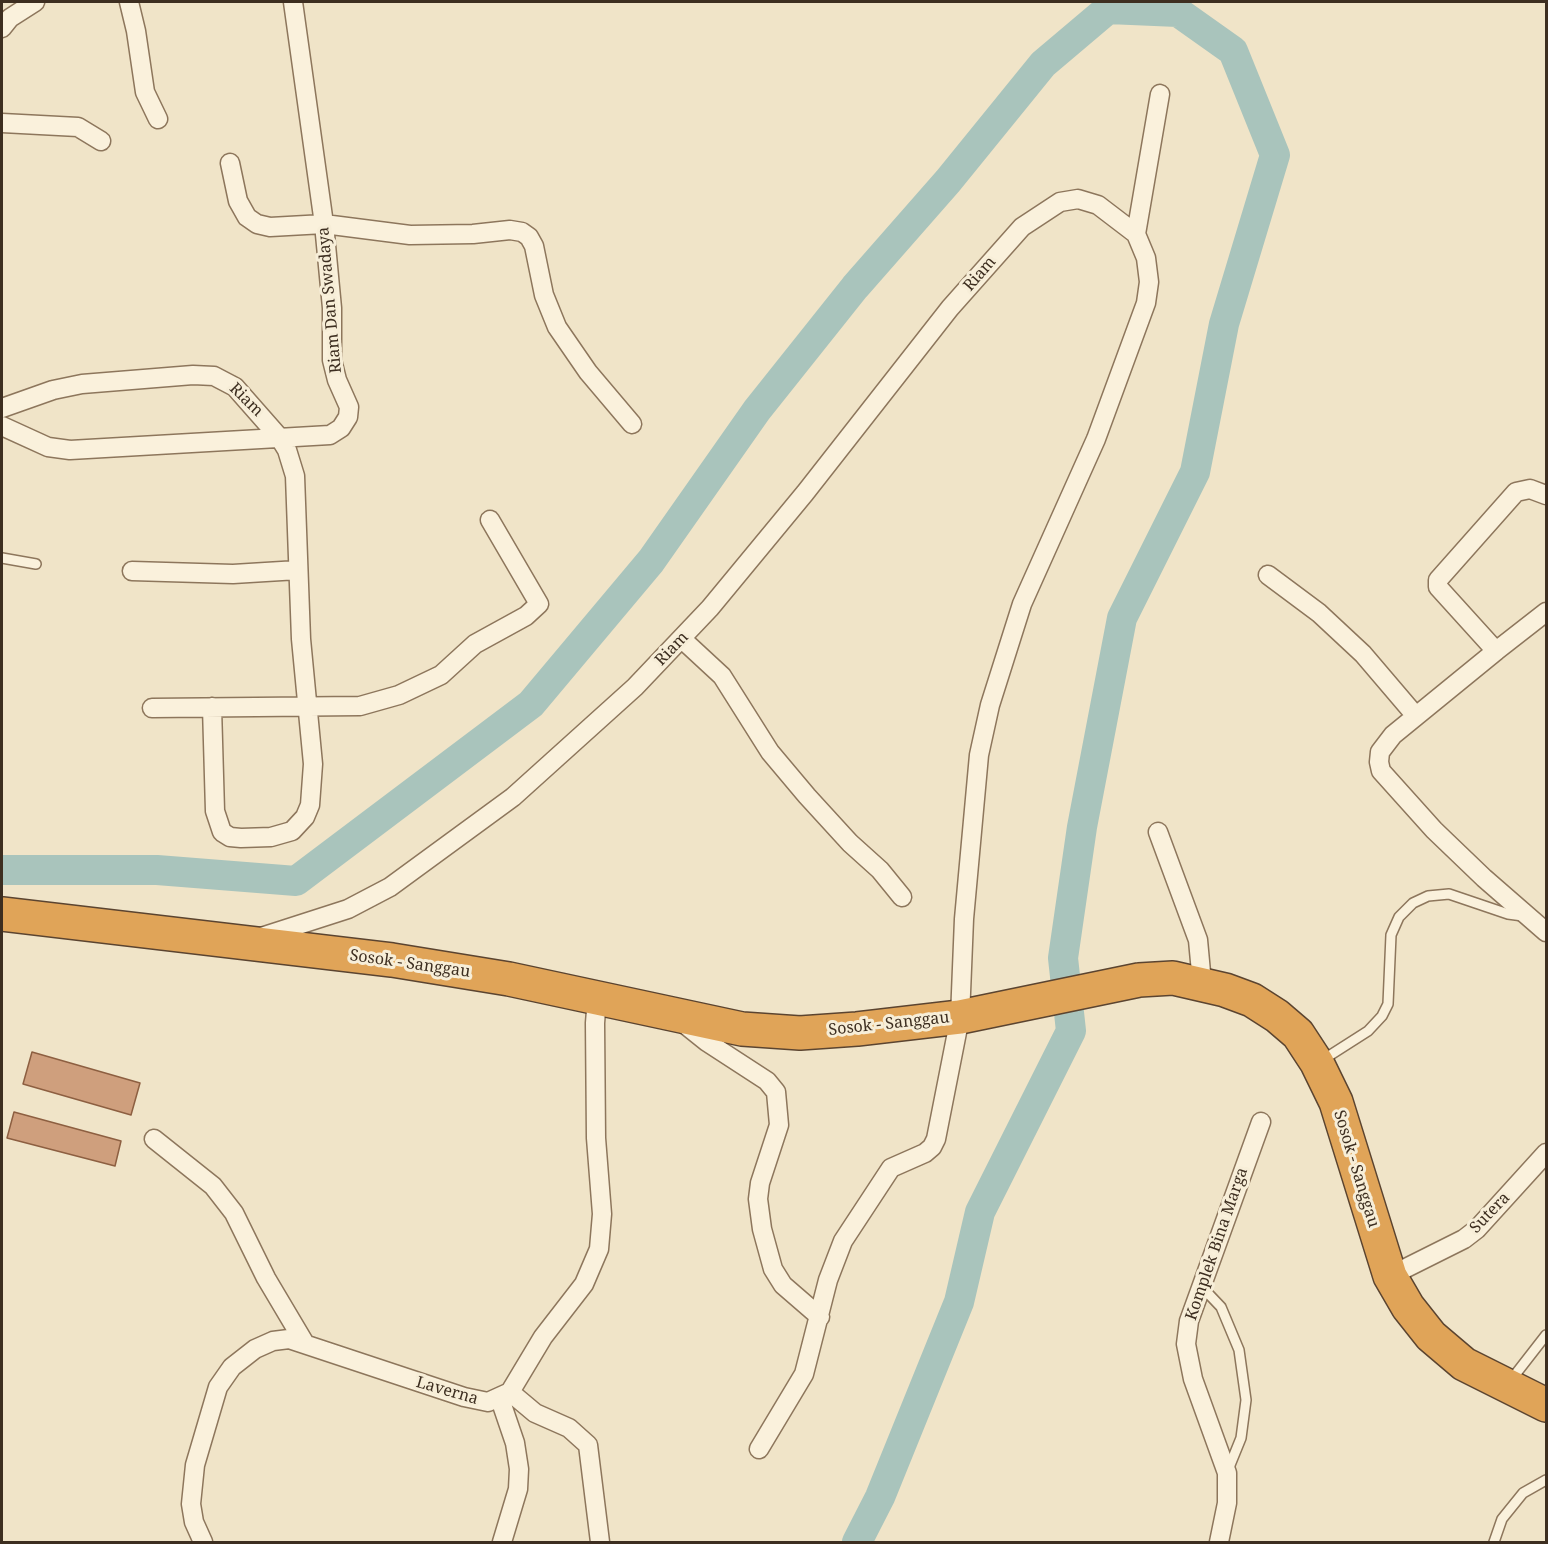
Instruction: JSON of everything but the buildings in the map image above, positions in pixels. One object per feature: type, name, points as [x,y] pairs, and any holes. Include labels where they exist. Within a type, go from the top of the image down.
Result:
[{"type":"highway","name":"Sosok - Sanggau","points":[[2,914],[392,960],[509,979],[742,1029],[800,1033],[960,1017],[1129,983],[1173,978],[1202,982],[1252,1000],[1277,1017],[1298,1034],[1317,1063],[1336,1102],[1390,1276],[1408,1307],[1431,1336],[1464,1364],[1546,1405]]},
{"type":"street","points":[[129,2],[136,31],[145,92],[158,119]]},
{"type":"street","name":"Riam Dan Swadaya","points":[[2,426],[48,447],[70,450],[330,435],[341,428],[348,417],[347,399],[337,380],[332,360],[332,308],[324,224],[293,2]]},
{"type":"street","points":[[2,28],[28,3]]},
{"type":"street","points":[[759,1449],[804,1374],[837,1254],[884,1179],[899,1162],[915,1158],[932,1147],[951,1072],[960,1017],[964,919],[979,755],[990,705],[1022,604],[1096,439],[1146,303],[1149,282],[1146,258],[1136,234],[1160,94]]},
{"type":"street","points":[[2,123],[78,127],[100,141]]},
{"type":"street","points":[[230,163],[237,201],[247,217],[257,224],[270,227],[324,224],[410,235],[473,234],[510,230],[522,232],[534,246],[544,295],[557,327],[582,365],[632,424]]},
{"type":"street","name":"Riam","points":[[245,942],[369,900],[420,867],[513,797],[556,761],[682,639],[805,493],[950,309],[1022,227],[1060,202],[1078,200],[1098,205],[1136,234]]},
{"type":"street","name":"Riam","points":[[2,408],[53,390],[82,384],[193,375],[214,376],[235,387],[279,437],[287,450],[295,476],[301,646],[313,764],[310,806],[305,817],[292,831],[271,837],[242,838],[230,837],[222,832],[218,824],[214,795],[212,707]]},
{"type":"street","points":[[1496,651],[1438,587],[1438,580],[1516,492],[1530,489],[1546,495]]},
{"type":"street","points":[[152,708],[360,705],[421,686],[441,675],[475,644],[537,608],[539,600],[490,520]]},
{"type":"street","points":[[132,571],[233,574],[298,570]]},
{"type":"street","points":[[1268,575],[1319,613],[1363,654],[1415,715]]},
{"type":"street","points":[[1546,612],[1415,715],[1386,742],[1380,752],[1381,771],[1434,830],[1546,932]]},
{"type":"street","points":[[682,639],[722,676],[770,752],[807,796],[849,843],[880,870],[902,897]]},
{"type":"street","points":[[1158,832],[1198,940],[1202,982]]},
{"type":"street","points":[[502,1542],[518,1489],[519,1469],[505,1396],[543,1337],[584,1284],[598,1249],[602,1214],[596,1138],[595,1023],[597,998]]},
{"type":"street","points":[[675,1016],[707,1042],[767,1082],[776,1092],[779,1125],[760,1183],[758,1199],[762,1229],[773,1269],[783,1285],[820,1317]]},
{"type":"street","name":"Komplek Bina Marga","points":[[1219,1542],[1227,1503],[1227,1473],[1193,1379],[1186,1344],[1189,1321],[1261,1122]]},
{"type":"street","points":[[154,1139],[213,1186],[234,1213],[266,1278],[304,1342]]},
{"type":"street","name":"Sutera","points":[[1390,1276],[1464,1239],[1477,1229],[1546,1153]]},
{"type":"street","name":"Laverna","points":[[203,1542],[194,1522],[191,1504],[195,1465],[218,1388],[232,1367],[255,1349],[273,1341],[289,1339],[304,1342],[464,1397],[488,1402],[505,1396]]},
{"type":"street","points":[[505,1396],[569,1428],[588,1445],[600,1542]]},
{"type":"lane","points":[[2,558],[36,564]]},
{"type":"lane","points":[[1317,1063],[1368,1031],[1382,1016],[1388,1004],[1391,935],[1399,917],[1413,903],[1428,896],[1449,894],[1508,914],[1528,916]]},
{"type":"lane","points":[[1201,1286],[1221,1307],[1239,1350],[1245,1400],[1241,1438],[1227,1473]]},
{"type":"lane","points":[[1506,1387],[1546,1335]]},
{"type":"lane","points":[[1494,1542],[1502,1520],[1523,1493],[1546,1480]]},
{"type":"waterway","points":[[2,870],[157,870],[296,881],[531,704],[651,561],[757,410],[855,287],[948,181],[1043,64],[1108,9],[1178,12],[1233,51],[1275,155],[1224,324],[1195,472],[1122,618],[1082,827],[1063,958],[1071,1031],[980,1212],[959,1302],[880,1497],[857,1542]]}]
